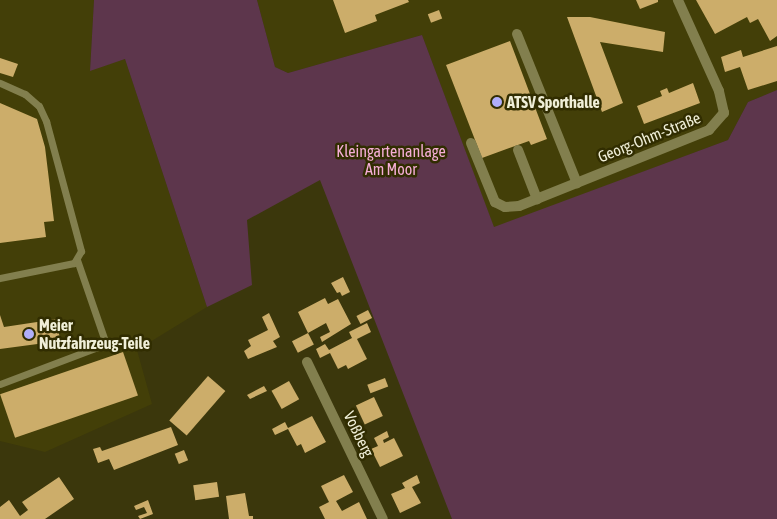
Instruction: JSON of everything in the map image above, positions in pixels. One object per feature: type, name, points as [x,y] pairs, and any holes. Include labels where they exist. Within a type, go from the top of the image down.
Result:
[{"type":"street","name":"Georg-Ohm-Straße","points":[[470,142],[495,202],[505,207],[537,199],[709,130],[724,113],[719,91],[678,0]]},
{"type":"street","points":[[517,34],[577,183]]},
{"type":"street","points":[[518,150],[537,199]]},
{"type":"street","name":"Voßberg","points":[[307,362],[383,519]]},
{"type":"lane","points":[[0,83],[25,94],[39,106],[46,122],[81,251],[77,260],[106,344],[0,384]]},
{"type":"lane","points":[[0,278],[77,260]]},
{"type":"shaded area","points":[[0,0],[94,0],[90,70],[125,59],[207,307],[137,350],[152,404],[45,452],[0,441]]},
{"type":"shaded area","points":[[257,0],[777,0],[777,90],[748,102],[728,140],[494,228],[422,35],[288,73],[275,67]]},
{"type":"green space","name":"Kleingartenanlage Am Moor","points":[[94,0],[257,0],[275,67],[288,73],[422,35],[494,227],[728,140],[748,102],[777,90],[777,519],[452,519],[320,180],[247,220],[252,285],[207,307],[125,59],[90,71]]},
{"type":"building","points":[[333,0],[408,0],[409,2],[375,15],[377,21],[345,33]]},
{"type":"building","points":[[636,0],[658,0],[658,2],[640,9]]},
{"type":"building","points":[[696,0],[777,0],[777,36],[770,41],[758,19],[750,23],[747,17],[715,34]]},
{"type":"building","points":[[439,10],[442,18],[431,23],[428,14]]},
{"type":"building","points":[[567,17],[590,17],[665,32],[663,52],[600,42],[623,103],[602,112]]},
{"type":"building","name":"ATSV Sporthalle","points":[[510,41],[547,139],[531,145],[529,141],[482,158],[446,65]]},
{"type":"building","points":[[777,46],[777,81],[748,90],[740,67],[725,72],[721,57],[741,50],[743,57]]},
{"type":"building","points":[[0,58],[18,64],[13,77],[0,73]]},
{"type":"building","points":[[693,83],[700,103],[644,124],[637,106],[662,96],[660,91],[667,88],[669,93]]},
{"type":"building","points":[[0,103],[37,119],[45,147],[54,221],[44,222],[46,237],[0,243]]},
{"type":"building","points":[[343,277],[350,292],[342,296],[340,292],[337,293],[331,283]]},
{"type":"building","points":[[325,298],[328,304],[338,299],[351,324],[322,342],[320,337],[330,332],[326,323],[308,333],[298,312]]},
{"type":"building","points":[[368,310],[372,318],[361,324],[356,316]]},
{"type":"building","points":[[269,313],[280,337],[273,341],[277,347],[248,359],[244,351],[251,346],[248,340],[268,330],[262,317]]},
{"type":"building","name":"Meier Nutzfahrzeug-Teile","points":[[0,315],[4,327],[57,319],[60,341],[0,349]]},
{"type":"building","points":[[367,323],[371,332],[357,339],[367,359],[348,369],[346,365],[338,369],[330,353],[320,358],[316,349],[325,344],[329,350],[352,338],[349,332]]},
{"type":"building","points":[[308,333],[314,345],[298,353],[292,341]]},
{"type":"building","points":[[123,352],[138,395],[15,438],[0,394]]},
{"type":"building","points":[[208,376],[225,391],[187,436],[169,421]]},
{"type":"building","points":[[385,378],[388,386],[370,393],[367,385]]},
{"type":"building","points":[[289,381],[299,399],[282,409],[272,391]]},
{"type":"building","points":[[264,386],[267,391],[250,399],[247,395]]},
{"type":"building","points":[[374,397],[383,416],[365,424],[356,405]]},
{"type":"building","points":[[312,416],[326,442],[305,453],[301,444],[297,446],[288,429],[275,435],[272,429],[285,422],[288,428]]},
{"type":"building","points":[[171,427],[178,445],[114,470],[109,459],[98,463],[93,449],[100,447],[102,451]]},
{"type":"building","points":[[387,431],[389,437],[383,440],[384,443],[394,438],[403,456],[380,467],[371,449],[378,446],[374,438]]},
{"type":"building","points":[[184,450],[188,460],[179,464],[175,454]]},
{"type":"building","points":[[344,475],[353,492],[336,501],[342,511],[359,502],[367,519],[325,519],[319,507],[329,502],[321,486]]},
{"type":"building","points":[[417,475],[420,483],[412,487],[421,503],[400,513],[391,494],[405,488],[402,483]]},
{"type":"building","points":[[59,477],[74,499],[45,519],[0,519],[0,507],[9,500],[20,516],[28,510],[22,502]]},
{"type":"building","points":[[217,482],[219,497],[195,500],[193,485]]},
{"type":"building","points":[[245,493],[249,516],[253,516],[253,519],[229,519],[226,496]]},
{"type":"building","points":[[148,500],[153,514],[140,519],[138,516],[147,513],[144,507],[136,510],[134,506]]},
{"type":"place","name":"ATSV Sporthalle","points":[[497,102]]},
{"type":"place","name":"Meier Nutzfahrzeug-Teile","points":[[29,334]]}]
